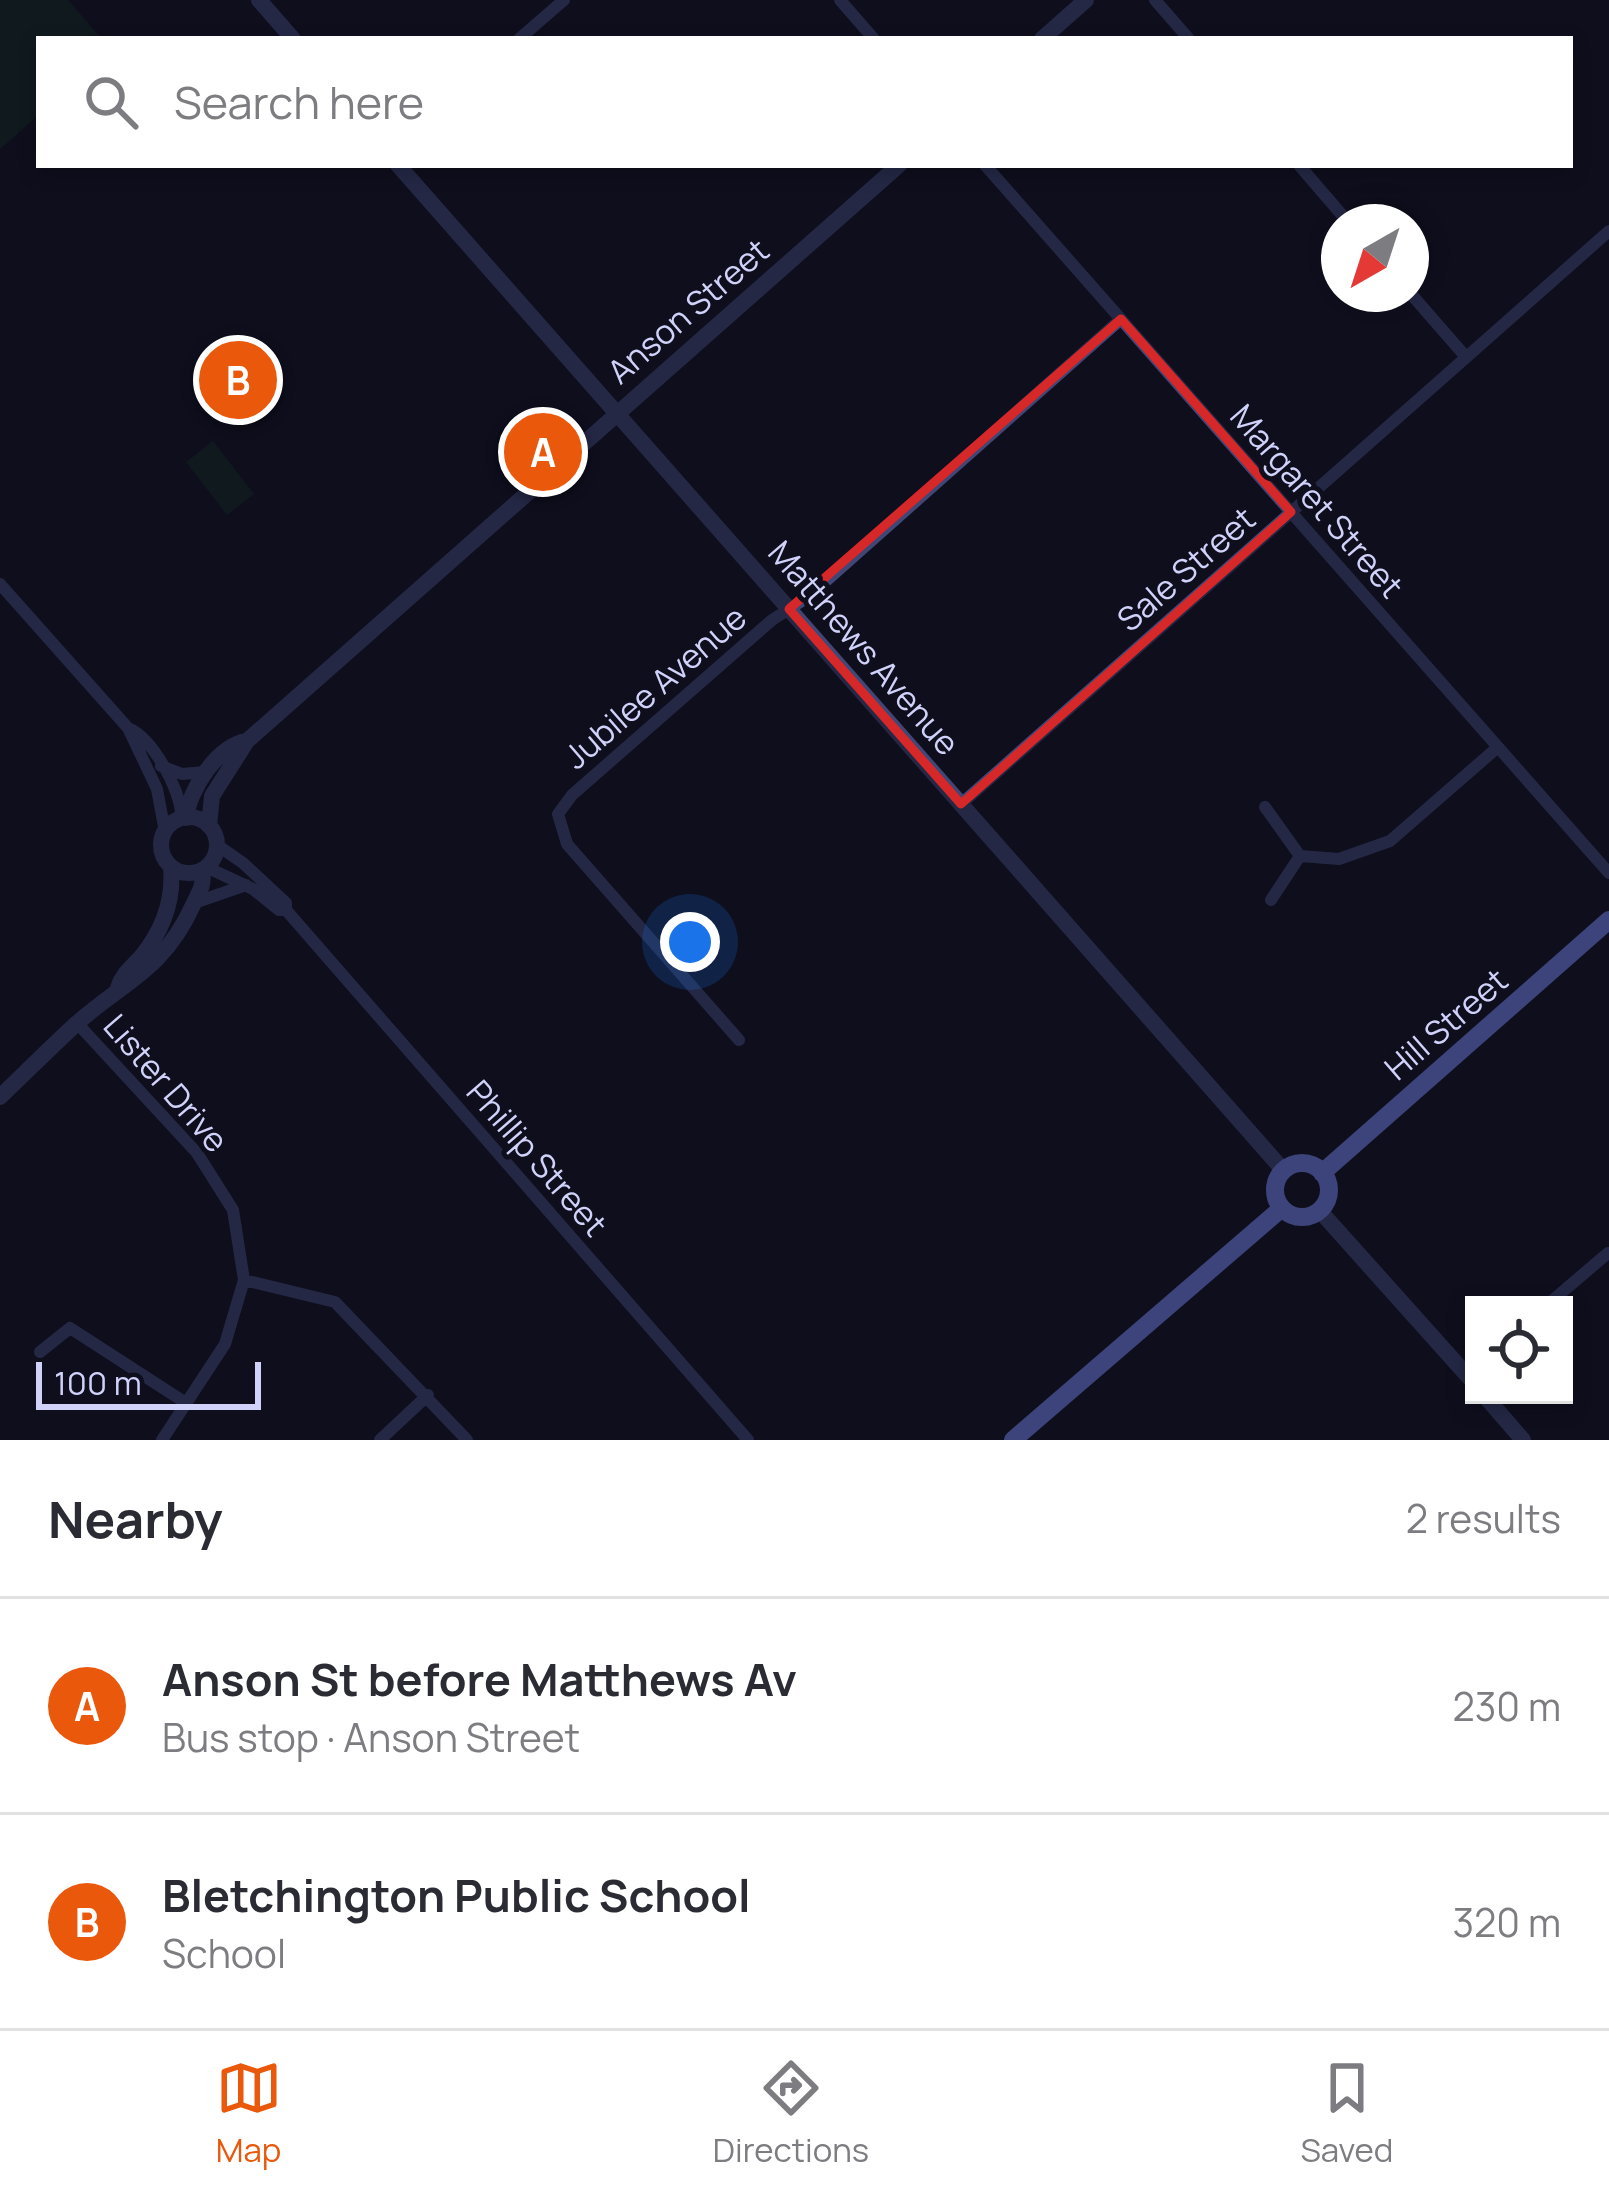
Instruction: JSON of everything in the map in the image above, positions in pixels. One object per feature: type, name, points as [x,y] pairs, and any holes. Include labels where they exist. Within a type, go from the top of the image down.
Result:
[{"type":"main road","name":"Hill Street","points":[[1322,1172],[1609,920]]},
{"type":"main road","points":[[1299,1164],[1322,1172],[1329,1188],[1320,1211],[1304,1217],[1282,1208],[1276,1184],[1284,1171],[1299,1164]]},
{"type":"main road","points":[[1013,1440],[1282,1208]]},
{"type":"street","points":[[259,0],[290,36]]},
{"type":"street","points":[[522,36],[564,0]]},
{"type":"street","points":[[840,0],[871,36]]},
{"type":"street","points":[[1045,36],[1086,0]]},
{"type":"street","points":[[1155,0],[1186,36]]},
{"type":"street","name":"Matthews Avenue","points":[[401,168],[1284,1171]]},
{"type":"street","name":"Anson Street","points":[[209,826],[212,796],[247,741],[896,168]]},
{"type":"street","name":"Margaret Street","points":[[988,168],[1609,873]]},
{"type":"street","points":[[1302,168],[1333,204]]},
{"type":"street","name":"Sale Street","points":[[961,804],[1609,231]]},
{"type":"street","points":[[1427,312],[1466,357]]},
{"type":"street","name":"Jubilee Avenue","points":[[739,1040],[567,844],[558,814],[572,795],[808,597],[1121,320]]},
{"type":"street","points":[[0,584],[128,728],[157,789],[164,832],[161,848],[171,867],[172,890],[161,924],[118,988],[0,1096]]},
{"type":"street","points":[[128,728],[137,732],[160,765],[181,801],[183,818]]},
{"type":"street","name":"Anson Street","points":[[183,818],[207,771],[237,742],[247,741]]},
{"type":"street","points":[[1265,807],[1300,856],[1340,860],[1390,841],[1498,746]]},
{"type":"street","points":[[160,765],[182,774],[207,771]]},
{"type":"street","points":[[164,832],[183,818]]},
{"type":"street","points":[[118,988],[130,986],[166,950],[204,880],[204,869],[217,845],[209,826],[183,818]]},
{"type":"street","name":"Phillip Street","points":[[217,845],[272,888],[286,910],[748,1440]]},
{"type":"street","points":[[1271,900],[1300,856]]},
{"type":"street","points":[[171,867],[186,873],[204,869]]},
{"type":"street","name":"Phillip Street","points":[[204,869],[246,885],[279,910],[286,910]]},
{"type":"street","points":[[194,903],[246,885]]},
{"type":"street","name":"Lister Drive","points":[[77,1023],[197,1153],[233,1210],[244,1280],[224,1344],[162,1440]]},
{"type":"street","points":[[1320,1211],[1465,1368]]},
{"type":"street","points":[[1558,1296],[1608,1253]]},
{"type":"street","points":[[244,1280],[335,1302],[467,1440]]},
{"type":"street","points":[[40,1352],[70,1328],[186,1403]]},
{"type":"street","points":[[380,1440],[428,1396]]},
{"type":"street","points":[[1492,1404],[1523,1440]]},
{"type":"highlighted area","points":[[1121,319],[1291,512],[961,804],[789,609]]},
{"type":"green space","points":[[0,0],[68,0],[99,36],[36,36],[36,118],[0,149]]},
{"type":"green space","points":[[213,441],[254,494],[227,515],[186,462]]},
{"type":"place","name":"Bletchington Public School","points":[[238,380]]},
{"type":"place","name":"Anson St before Matthews Av","points":[[543,452]]}]
